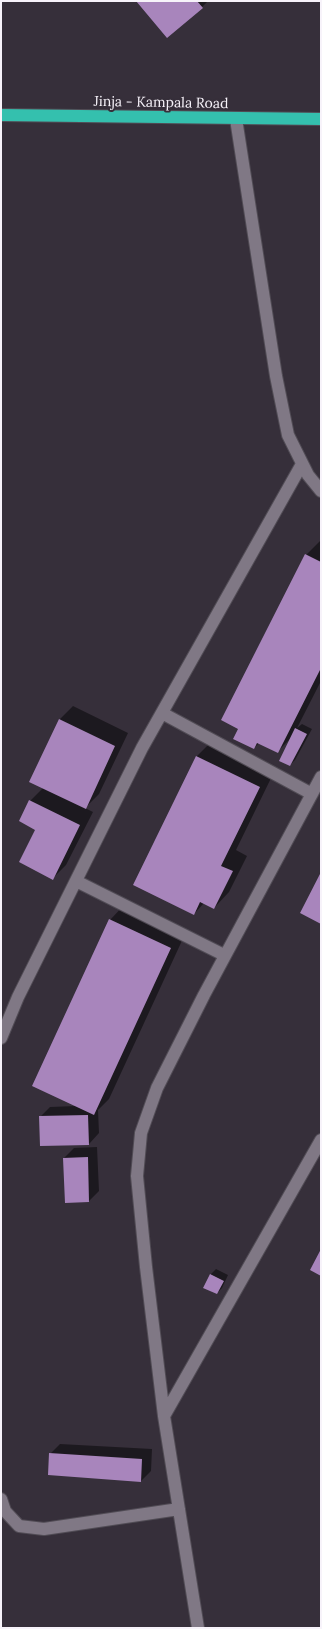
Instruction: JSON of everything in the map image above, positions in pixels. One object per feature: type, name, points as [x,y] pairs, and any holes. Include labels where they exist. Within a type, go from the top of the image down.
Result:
[{"type":"highway","name":"Jinja - Kampala Road","points":[[1,115],[321,119]]},
{"type":"lane","points":[[236,119],[276,376],[288,435],[308,475],[321,490]]},
{"type":"lane","points":[[1,1038],[18,997],[142,748],[302,464]]},
{"type":"lane","points":[[162,712],[312,794]]},
{"type":"lane","points":[[198,1628],[164,1416],[146,1267],[137,1176],[142,1133],[157,1088],[224,955],[321,777]]},
{"type":"lane","points":[[76,881],[224,955]]},
{"type":"lane","points":[[164,1416],[321,1140]]},
{"type":"lane","points":[[1,1499],[5,1511],[19,1526],[44,1529],[179,1509]]},
{"type":"building","points":[[136,1],[197,1],[203,8],[167,38]]},
{"type":"building","points":[[305,554],[321,562],[321,668],[278,753],[257,743],[254,749],[233,739],[238,729],[221,720]]},
{"type":"building","points":[[59,719],[115,746],[86,809],[29,782]]},
{"type":"building","points":[[295,728],[307,734],[290,766],[279,761]]},
{"type":"building","points":[[196,756],[260,787],[221,866],[233,871],[214,909],[200,902],[194,915],[133,885]]},
{"type":"building","points":[[29,800],[80,825],[53,880],[19,862],[35,830],[19,821]]},
{"type":"building","points":[[321,872],[321,924],[300,913]]},
{"type":"building","points":[[109,919],[171,948],[94,1115],[32,1086]]},
{"type":"building","points":[[88,1115],[89,1145],[40,1146],[39,1116]]},
{"type":"building","points":[[88,1157],[89,1202],[65,1203],[63,1158]]},
{"type":"building","points":[[321,1249],[321,1276],[310,1270]]},
{"type":"building","points":[[210,1274],[224,1281],[217,1294],[203,1288]]},
{"type":"building","points":[[49,1453],[142,1459],[141,1482],[48,1475]]}]
